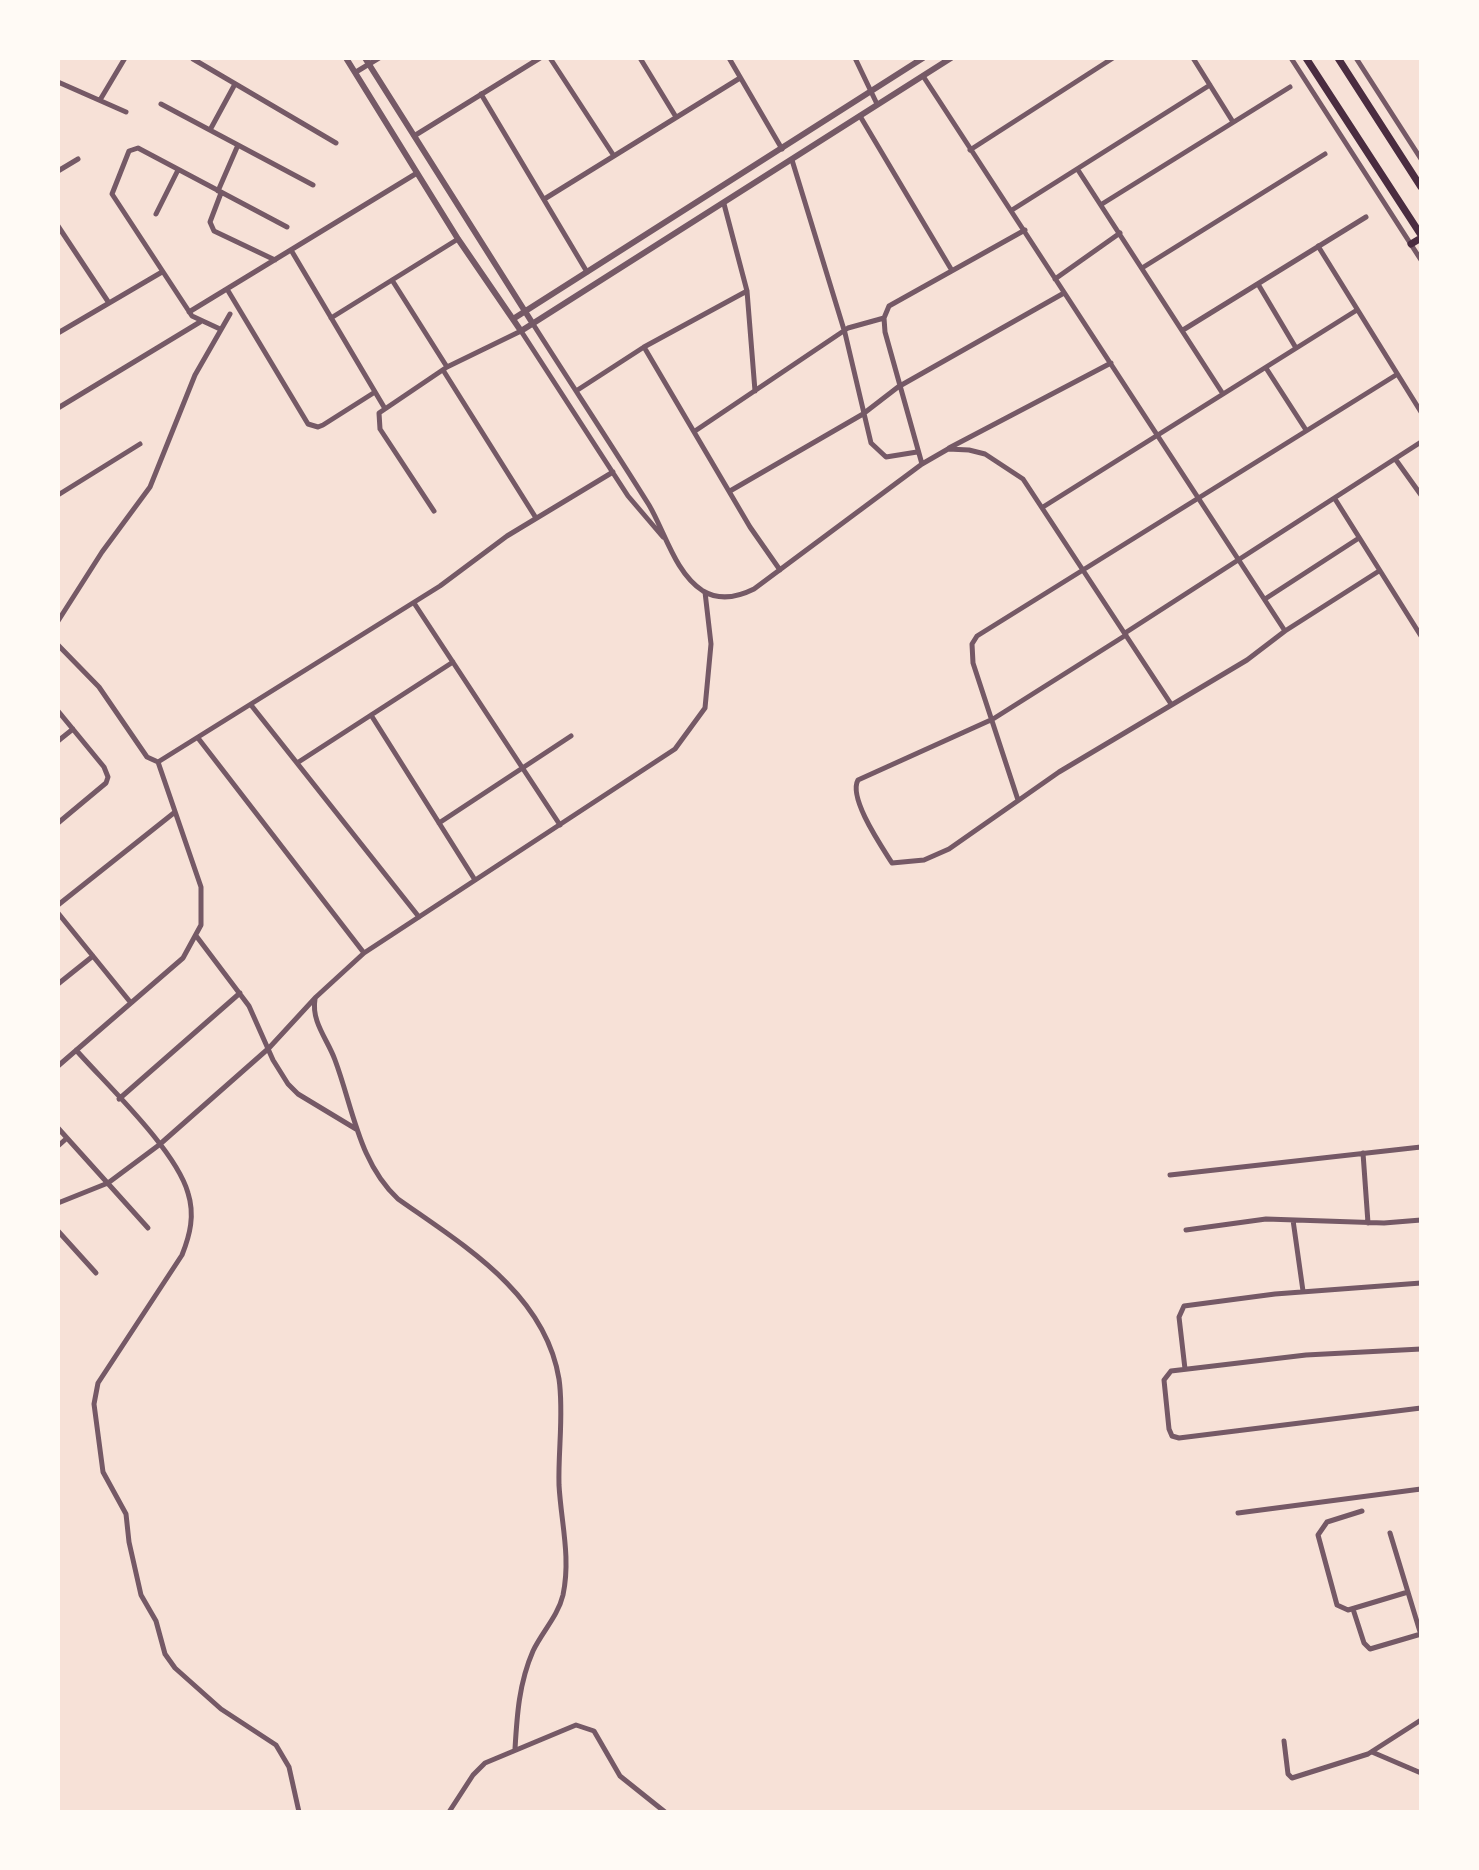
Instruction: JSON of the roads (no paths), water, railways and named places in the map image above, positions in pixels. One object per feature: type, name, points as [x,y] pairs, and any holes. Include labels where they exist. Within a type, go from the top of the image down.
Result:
[{"type":"main road","points":[[1306,58],[1421,236],[1411,244]]},
{"type":"main road","points":[[1338,58],[1421,187]]},
{"type":"street","points":[[100,100],[125,58]]},
{"type":"street","points":[[346,58],[458,239],[637,508],[665,539]]},
{"type":"street","points":[[356,72],[367,61],[379,58]]},
{"type":"street","points":[[414,136],[540,58]]},
{"type":"street","points":[[550,58],[614,156]]},
{"type":"street","points":[[640,58],[676,117]]},
{"type":"street","points":[[729,58],[783,149]]},
{"type":"street","points":[[855,58],[877,104]]},
{"type":"street","points":[[513,319],[923,58]]},
{"type":"street","points":[[434,511],[380,429],[377,421],[384,407],[445,369],[533,324],[951,58]]},
{"type":"street","points":[[970,150],[1113,58]]},
{"type":"street","points":[[1193,58],[1233,122]]},
{"type":"street","points":[[1291,58],[1421,260]]},
{"type":"street","points":[[1356,58],[1421,159]]},
{"type":"street","points":[[192,59],[336,143]]},
{"type":"street","points":[[367,61],[650,507],[665,539],[689,577],[705,592],[726,597],[741,595],[780,570],[922,464],[1111,363]]},
{"type":"street","points":[[923,75],[1285,631]]},
{"type":"street","points":[[546,198],[740,78]]},
{"type":"street","points":[[58,82],[126,112]]},
{"type":"street","points":[[210,130],[235,84]]},
{"type":"street","points":[[1012,210],[1210,85]]},
{"type":"street","points":[[1101,204],[1290,87]]},
{"type":"street","points":[[481,94],[546,198],[587,272]]},
{"type":"street","points":[[161,104],[313,185]]},
{"type":"street","points":[[860,116],[951,269]]},
{"type":"street","points":[[238,145],[210,222],[214,231],[275,260]]},
{"type":"street","points":[[220,329],[200,321],[189,312],[111,190],[129,151],[134,148],[287,228]]},
{"type":"street","points":[[1142,268],[1325,154]]},
{"type":"street","points":[[58,171],[78,159]]},
{"type":"street","points":[[792,160],[845,333],[871,443],[878,453],[897,456],[917,452]]},
{"type":"street","points":[[156,214],[178,170]]},
{"type":"street","points":[[1078,170],[1223,394]]},
{"type":"street","points":[[189,312],[417,173]]},
{"type":"street","points":[[724,204],[747,291],[755,391]]},
{"type":"street","points":[[1183,330],[1366,217]]},
{"type":"street","points":[[58,226],[109,303]]},
{"type":"street","points":[[922,464],[898,387],[884,318],[889,306],[1025,230]]},
{"type":"street","points":[[1055,279],[1120,233]]},
{"type":"street","points":[[331,318],[458,239]]},
{"type":"street","points":[[1318,246],[1421,412]]},
{"type":"street","points":[[291,250],[384,407]]},
{"type":"street","points":[[58,333],[162,272]]},
{"type":"street","points":[[392,280],[536,518]]},
{"type":"street","points":[[1258,284],[1296,348]]},
{"type":"street","points":[[227,289],[308,424],[318,427],[323,425],[375,392]]},
{"type":"street","points":[[576,391],[643,347],[747,291]]},
{"type":"street","points":[[730,491],[863,414],[898,387],[1064,293]]},
{"type":"street","points":[[1043,507],[1357,310]]},
{"type":"street","points":[[58,621],[102,552],[150,487],[195,375],[230,314]]},
{"type":"street","points":[[695,431],[845,333],[848,328],[884,318]]},
{"type":"street","points":[[58,408],[200,321]]},
{"type":"street","points":[[643,347],[780,570]]},
{"type":"street","points":[[1266,368],[1306,430]]},
{"type":"street","points":[[1018,800],[971,654],[977,636],[1396,375]]},
{"type":"street","points":[[1379,571],[1285,631],[1247,660],[1059,772],[941,853],[924,860],[892,863],[869,826],[855,788],[858,780],[993,719],[1421,442]]},
{"type":"street","points":[[58,495],[140,444]]},
{"type":"street","points":[[948,449],[985,454],[1023,479],[1171,704]]},
{"type":"street","points":[[1396,460],[1421,495]]},
{"type":"street","points":[[158,762],[414,603],[536,518],[613,472]]},
{"type":"street","points":[[1335,499],[1421,636]]},
{"type":"street","points":[[1265,599],[1359,538]]},
{"type":"street","points":[[58,1203],[108,1183],[159,1146],[269,1048],[316,997],[365,953],[675,750],[701,717],[706,699],[711,653],[705,592]]},
{"type":"street","points":[[414,603],[560,825]]},
{"type":"street","points":[[58,645],[99,687],[147,757],[158,762],[201,887],[203,912],[197,937],[183,958],[58,1066]]},
{"type":"street","points":[[297,763],[453,662]]},
{"type":"street","points":[[251,705],[419,917]]},
{"type":"street","points":[[58,711],[104,767],[108,777],[58,823]]},
{"type":"street","points":[[371,715],[475,880]]},
{"type":"street","points":[[58,741],[73,729]]},
{"type":"street","points":[[439,823],[570,736]]},
{"type":"street","points":[[198,738],[365,953]]},
{"type":"street","points":[[58,905],[175,812]]},
{"type":"street","points":[[58,913],[131,1003]]},
{"type":"street","points":[[197,937],[257,1019],[280,1072],[298,1094],[356,1129]]},
{"type":"street","points":[[58,984],[93,956]]},
{"type":"street","points":[[118,1098],[240,993]]},
{"type":"street","points":[[316,997],[315,1019],[330,1047],[356,1129],[375,1171],[389,1191],[521,1296],[545,1335],[556,1364],[560,1396],[559,1485],[567,1543],[564,1587],[559,1607],[540,1639],[524,1676],[518,1700],[515,1749]]},
{"type":"street","points":[[76,1050],[159,1146],[183,1180],[189,1194],[191,1226],[182,1255],[98,1383],[94,1404],[100,1459],[108,1484],[126,1514],[129,1542],[141,1595],[156,1621],[165,1654],[176,1668],[221,1709],[276,1745],[289,1767],[299,1812]]},
{"type":"street","points":[[58,1128],[148,1228]]},
{"type":"street","points":[[58,1146],[67,1138]]},
{"type":"street","points":[[1170,1175],[1421,1147]]},
{"type":"street","points":[[1363,1153],[1368,1223]]},
{"type":"street","points":[[1293,1220],[1303,1291]]},
{"type":"street","points":[[1185,1230],[1237,1222],[1293,1220],[1368,1223],[1421,1220]]},
{"type":"street","points":[[58,1231],[96,1273]]},
{"type":"street","points":[[1185,1369],[1179,1317],[1184,1306],[1303,1291],[1421,1283]]},
{"type":"street","points":[[1421,1349],[1295,1356],[1171,1371],[1164,1377],[1169,1429],[1176,1438],[1421,1408]]},
{"type":"street","points":[[1238,1513],[1421,1489]]},
{"type":"street","points":[[1363,1511],[1327,1522],[1318,1535],[1337,1605],[1344,1609],[1353,1609],[1408,1592]]},
{"type":"street","points":[[1353,1609],[1364,1643],[1370,1649],[1421,1635],[1390,1533]]},
{"type":"street","points":[[1284,1741],[1290,1778],[1331,1768],[1372,1752],[1421,1720]]},
{"type":"street","points":[[449,1812],[479,1769],[515,1749],[570,1726],[589,1728],[620,1776],[665,1812]]},
{"type":"street","points":[[1372,1752],[1421,1773]]}]
